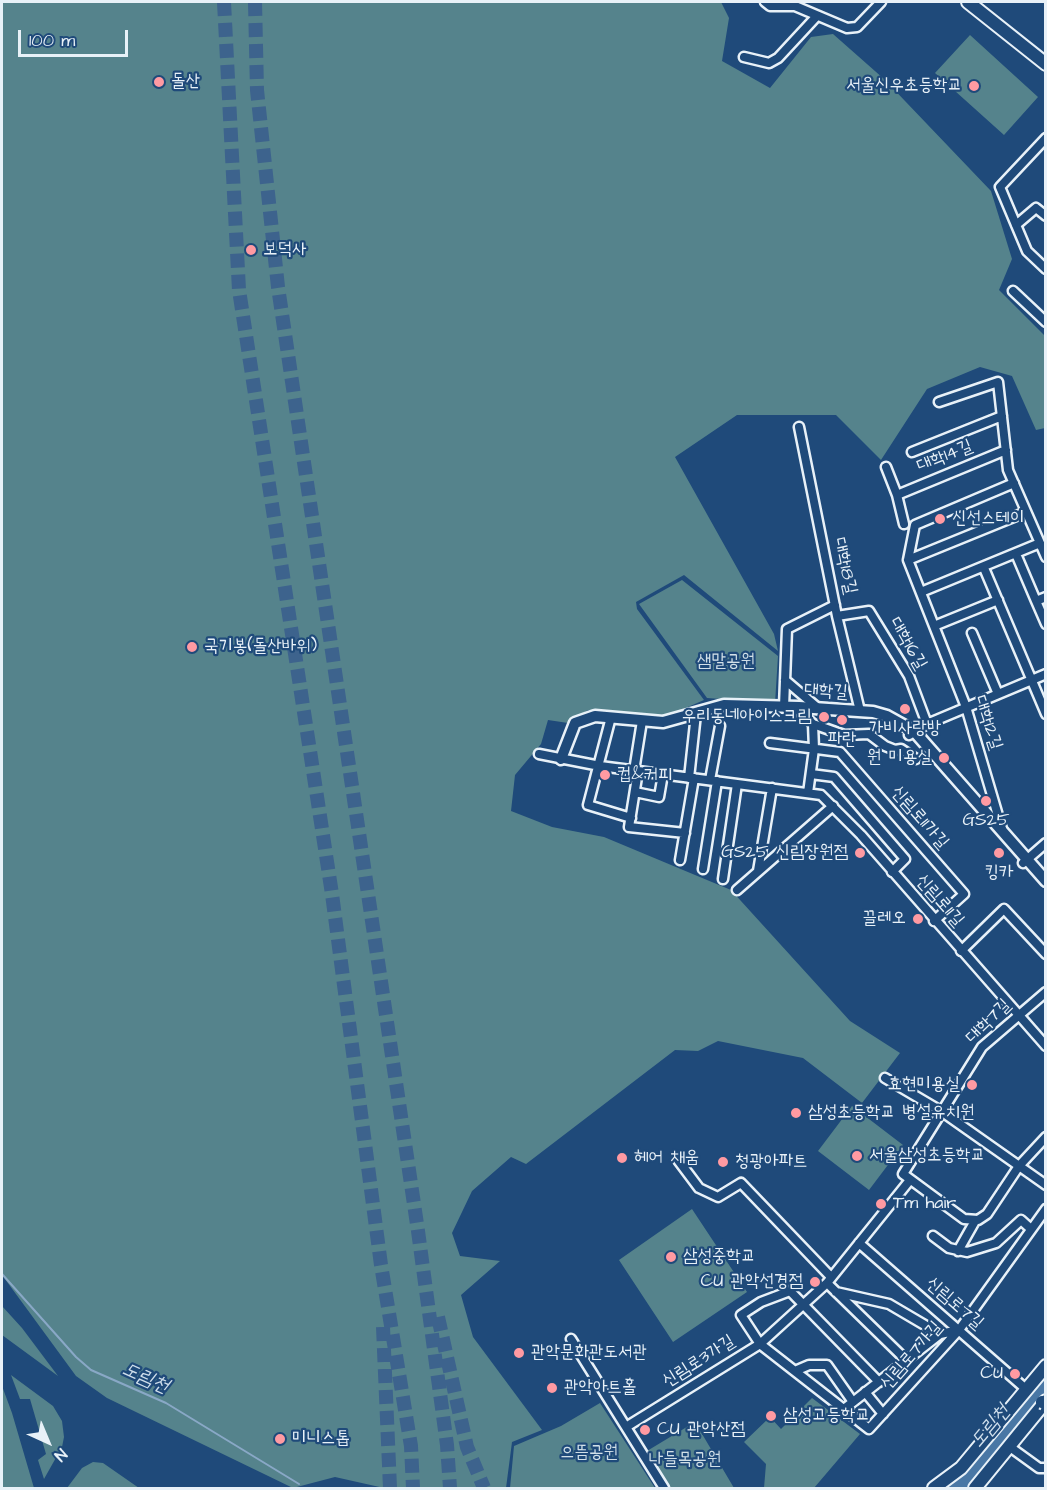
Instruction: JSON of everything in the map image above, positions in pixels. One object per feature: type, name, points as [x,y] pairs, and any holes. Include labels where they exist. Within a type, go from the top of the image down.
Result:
[{"type":"main road","points":[[968,2],[1046,64]]},
{"type":"main road","points":[[976,2],[1046,57]]},
{"type":"main road","points":[[934,1488],[962,1468],[1046,1366]]},
{"type":"main road","points":[[975,1488],[1045,1402],[1027,1390]]},
{"type":"street","points":[[765,2],[770,6],[795,6],[816,17],[847,28],[858,27],[881,2]]},
{"type":"street","points":[[744,57],[769,63],[778,58],[801,36],[816,17]]},
{"type":"street","points":[[1046,138],[1000,187],[1027,251],[1046,268]]},
{"type":"street","points":[[1016,225],[1036,208],[1046,216]]},
{"type":"street","points":[[1013,291],[1046,322]]},
{"type":"street","points":[[939,402],[998,382],[1008,470],[1046,557]]},
{"type":"street","name":"대학14길","points":[[912,452],[1002,416]]},
{"type":"street","name":"대학18길","points":[[799,427],[837,616],[860,711]]},
{"type":"street","name":"대학14길","points":[[897,495],[1006,450]]},
{"type":"street","points":[[886,467],[897,495],[904,524]]},
{"type":"street","points":[[908,560],[915,525],[1014,483]]},
{"type":"street","points":[[908,560],[1026,512]]},
{"type":"street","points":[[921,592],[1040,543]]},
{"type":"street","points":[[1016,554],[1046,624]]},
{"type":"street","name":"대학12길","points":[[908,560],[966,707],[1003,832]]},
{"type":"street","points":[[984,568],[1046,714]]},
{"type":"street","points":[[1036,601],[1046,597]]},
{"type":"street","points":[[934,626],[998,600]]},
{"type":"street","points":[[793,709],[785,680],[787,629],[835,604]]},
{"type":"street","name":"대학16길","points":[[837,616],[869,611],[909,676],[927,724]]},
{"type":"street","points":[[972,633],[998,694]]},
{"type":"street","points":[[911,733],[927,724],[1046,674]]},
{"type":"street","points":[[785,680],[820,711],[872,717],[911,733],[1025,861],[1046,889]]},
{"type":"street","name":"대학길","points":[[564,759],[575,723],[588,717],[641,724],[695,717],[724,705],[860,711],[887,716],[911,733],[1003,832],[1025,861],[1046,881]]},
{"type":"street","points":[[680,860],[691,778],[695,717],[723,712],[793,709],[806,715],[813,724],[844,735],[869,734],[885,746],[895,750],[901,749],[916,759]]},
{"type":"street","points":[[610,719],[600,766],[588,805],[631,818]]},
{"type":"street","points":[[641,724],[629,827],[685,832]]},
{"type":"street","points":[[808,793],[814,749],[813,724]]},
{"type":"street","points":[[703,869],[720,726]]},
{"type":"street","points":[[770,743],[814,749]]},
{"type":"street","name":"신림로11가길","points":[[814,749],[840,752],[964,894],[934,921]]},
{"type":"street","name":"신림로11길","points":[[539,754],[600,766],[821,795],[1046,1046]]},
{"type":"street","points":[[634,792],[659,797],[663,774]]},
{"type":"street","name":"신림로11길","points":[[811,774],[834,777],[905,859],[892,872]]},
{"type":"street","points":[[723,879],[737,784]]},
{"type":"street","points":[[758,871],[772,788]]},
{"type":"street","points":[[737,890],[833,806]]},
{"type":"street","points":[[1025,861],[1042,845]]},
{"type":"street","name":"신림로11길","points":[[961,951],[1004,909],[1046,954]]},
{"type":"street","name":"대학7길","points":[[910,1180],[903,1174],[982,1047],[1046,992]]},
{"type":"street","points":[[885,1078],[941,1110],[1046,1185]]},
{"type":"street","points":[[958,1251],[975,1221],[987,1214],[1019,1166],[1046,1137]]},
{"type":"street","points":[[678,1160],[699,1188],[718,1197],[741,1183],[829,1280],[836,1292],[906,1360]]},
{"type":"street","points":[[910,1180],[964,1218],[975,1221]]},
{"type":"street","name":"신림로3가길","points":[[626,1427],[760,1344],[829,1280],[910,1180]]},
{"type":"street","points":[[959,1330],[1046,1209]]},
{"type":"street","points":[[933,1236],[958,1251],[967,1251],[996,1243],[1021,1220],[1031,1229]]},
{"type":"street","name":"신림로7길","points":[[859,1243],[1027,1390]]},
{"type":"street","name":"신림로3가길","points":[[760,1344],[741,1315],[761,1302],[790,1291],[879,1382]]},
{"type":"street","name":"신림로7가길","points":[[836,1292],[889,1304],[940,1334]]},
{"type":"street","name":"신림로7가길","points":[[883,1414],[865,1392],[940,1334],[959,1330]]},
{"type":"street","name":"신림로7가길","points":[[760,1344],[869,1429],[959,1330]]},
{"type":"street","points":[[571,1340],[664,1488]]},
{"type":"street","points":[[795,1371],[809,1365],[827,1365],[853,1402]]},
{"type":"street","points":[[844,1409],[865,1392]]},
{"type":"street","points":[[1010,1447],[1039,1468],[1046,1468]]},
{"type":"green space","points":[[2,2],[721,2],[729,18],[722,61],[770,88],[811,37],[833,34],[884,79],[991,191],[1012,259],[999,290],[1045,336],[1045,428],[1036,430],[1012,376],[980,367],[927,389],[881,460],[836,415],[737,415],[675,457],[774,634],[778,651],[684,575],[636,602],[637,609],[704,700],[665,717],[588,710],[568,723],[548,720],[541,744],[515,775],[511,811],[552,827],[604,837],[731,890],[850,1021],[900,1053],[862,1103],[803,1058],[718,1041],[698,1051],[675,1050],[526,1164],[511,1157],[472,1191],[452,1233],[460,1256],[500,1261],[461,1295],[473,1337],[542,1430],[512,1442],[506,1488],[384,1488],[335,1477],[293,1488],[107,1398],[76,1376],[2,1275]]},
{"type":"green space","points":[[970,35],[1038,97],[1004,135],[935,73]]},
{"type":"green space","name":"샘말공원","points":[[682,580],[778,656],[775,703],[707,698],[639,604]]},
{"type":"green space","points":[[852,1106],[903,1145],[869,1190],[818,1151]]},
{"type":"green space","points":[[692,1209],[747,1292],[673,1342],[619,1260]]},
{"type":"green space","points":[[2,1306],[22,1328],[58,1376],[2,1335]]},
{"type":"green space","points":[[11,1375],[53,1406],[62,1421],[64,1437],[62,1447],[44,1479],[38,1460],[46,1454],[30,1399],[20,1399]]},
{"type":"green space","points":[[2,1386],[12,1413],[34,1488],[2,1488]]},
{"type":"green space","points":[[812,1398],[860,1434],[814,1488],[764,1488],[766,1464],[744,1442],[770,1417],[781,1429]]},
{"type":"green space","name":"으뜸공원","points":[[600,1403],[655,1488],[510,1488],[514,1446],[561,1426]]},
{"type":"green space","name":"나들목공원","points":[[695,1422],[734,1488],[664,1488],[642,1454]]},
{"type":"green space","points":[[93,1462],[103,1463],[139,1488],[67,1488],[82,1468]]},
{"type":"water","name":"도림천","points":[[1045,1370],[1045,1397],[971,1488],[942,1488]]},
{"type":"waterway","name":"도림천","points":[[2,1274],[76,1357],[91,1370],[166,1403],[299,1484]]},
{"type":"tunnel","points":[[224,2],[239,290],[332,894],[381,1265],[411,1446],[413,1488]]},
{"type":"tunnel","points":[[255,2],[257,90],[278,287],[418,1231],[447,1445],[450,1488]]},
{"type":"tunnel","points":[[438,1317],[467,1447],[484,1488]]},
{"type":"tunnel","points":[[383,1327],[390,1488]]},
{"type":"place","name":"돌산","points":[[159,82]]},
{"type":"place","name":"서울신우초등학교","points":[[974,86]]},
{"type":"place","name":"보덕사","points":[[251,250]]},
{"type":"place","name":"신선스테이","points":[[940,519]]},
{"type":"place","name":"국기봉(돌산바위)","points":[[192,647]]},
{"type":"place","name":"가비사랑방","points":[[905,709]]},
{"type":"place","name":"우리동네아이스크림","points":[[824,717]]},
{"type":"place","name":"파란","points":[[842,720]]},
{"type":"place","name":"원 미용실","points":[[944,758]]},
{"type":"place","name":"컵&커피","points":[[605,775]]},
{"type":"place","name":"GS25","points":[[986,801]]},
{"type":"place","name":"GS25 신림장원점","points":[[860,853]]},
{"type":"place","name":"킹카","points":[[999,853]]},
{"type":"place","name":"끌레오","points":[[918,919]]},
{"type":"place","name":"효현미용실","points":[[972,1085]]},
{"type":"place","name":"삼성초등학교 병설유치원","points":[[796,1113]]},
{"type":"place","name":"서울삼성초등학교","points":[[857,1156]]},
{"type":"place","name":"헤어 채움","points":[[622,1158]]},
{"type":"place","name":"청광아파트","points":[[723,1162]]},
{"type":"place","name":"Tm hair","points":[[881,1204]]},
{"type":"place","name":"삼성중학교","points":[[671,1257]]},
{"type":"place","name":"CU 관악선경점","points":[[815,1282]]},
{"type":"place","name":"관악문화관도서관","points":[[519,1353]]},
{"type":"place","name":"CU","points":[[1015,1374]]},
{"type":"place","name":"관악아트홀","points":[[552,1388]]},
{"type":"place","name":"삼성고등학교","points":[[771,1416]]},
{"type":"place","name":"CU 관악산점","points":[[645,1430]]},
{"type":"place","name":"미니스톱","points":[[280,1439]]}]
